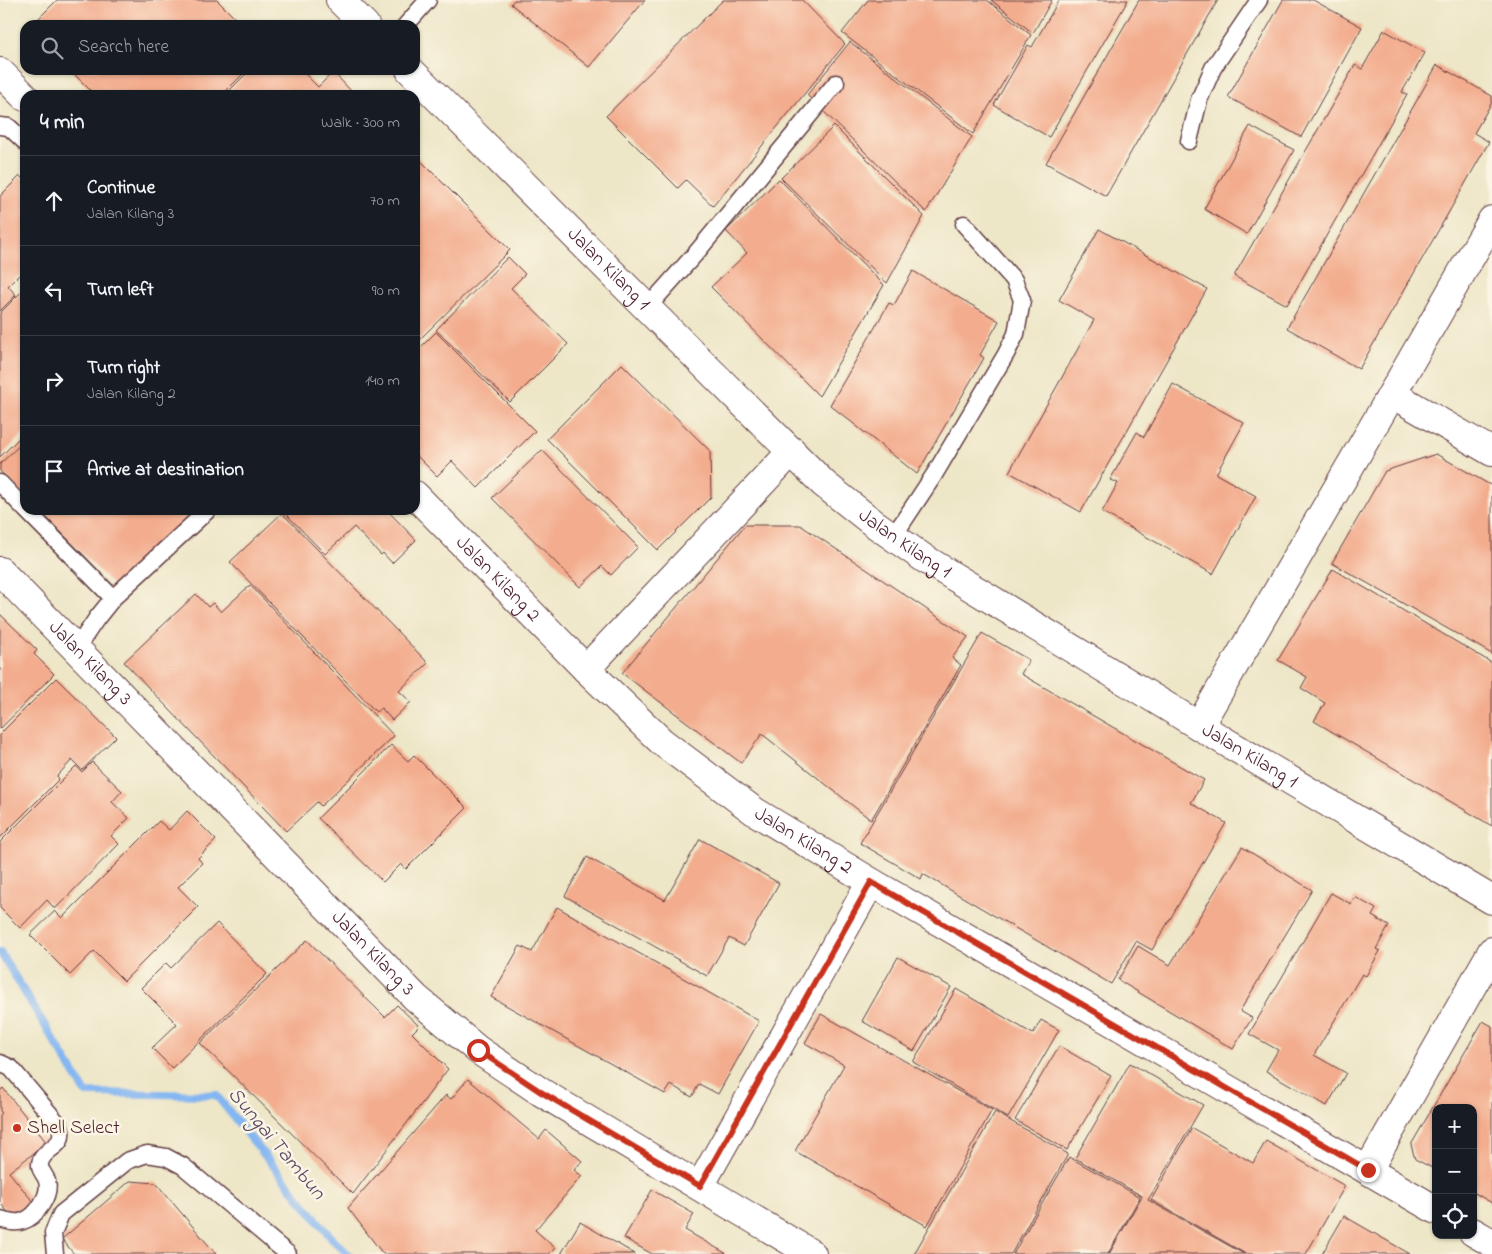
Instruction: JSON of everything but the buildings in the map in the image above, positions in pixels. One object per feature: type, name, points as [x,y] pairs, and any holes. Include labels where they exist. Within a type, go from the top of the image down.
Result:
[{"type":"street","points":[[340,0],[360,20]]},
{"type":"street","points":[[0,72],[20,92]]},
{"type":"street","name":"Jalan Kilang 1","points":[[415,75],[824,484],[872,522],[933,564],[1199,726],[1492,900]]},
{"type":"street","points":[[1199,726],[1492,220]]},
{"type":"street","points":[[1392,394],[1492,452]]},
{"type":"street","points":[[586,670],[792,451]]},
{"type":"street","name":"Jalan Kilang 2","points":[[420,500],[586,670],[662,742],[754,811],[871,882],[1432,1208]]},
{"type":"street","name":"Jalan Kilang 3","points":[[0,571],[416,998],[478,1050],[541,1092],[812,1254]]},
{"type":"street","points":[[700,1186],[871,882]]},
{"type":"street","points":[[1368,1170],[1492,951]]},
{"type":"street","points":[[1477,1234],[1492,1243]]},
{"type":"lane","points":[[410,20],[428,0]]},
{"type":"lane","points":[[1189,141],[1199,100],[1213,68],[1259,0]]},
{"type":"lane","points":[[647,308],[698,252],[836,83]]},
{"type":"lane","points":[[0,126],[9,127],[20,137]]},
{"type":"lane","points":[[893,537],[934,475],[1016,334],[1022,300],[1014,280],[964,224]]},
{"type":"lane","points":[[0,483],[20,503]]},
{"type":"lane","points":[[32,515],[113,598]]},
{"type":"lane","points":[[76,649],[113,598],[203,515]]},
{"type":"lane","points":[[0,1064],[11,1068],[60,1126],[62,1134],[60,1142],[42,1158],[40,1164],[48,1185],[44,1202],[29,1218],[23,1221],[16,1222],[0,1219]]},
{"type":"lane","points":[[55,1254],[53,1233],[61,1214],[127,1161],[147,1154],[166,1157],[183,1166],[288,1254]]},
{"type":"waterway","name":"Sungai Tambun","points":[[0,952],[86,1093],[216,1095],[334,1241],[348,1254]]},
{"type":"place","name":"Shell Select","points":[[17,1128]]},
{"type":"route","points":[[478,1050],[541,1092],[700,1186],[871,882],[1368,1170]]}]
